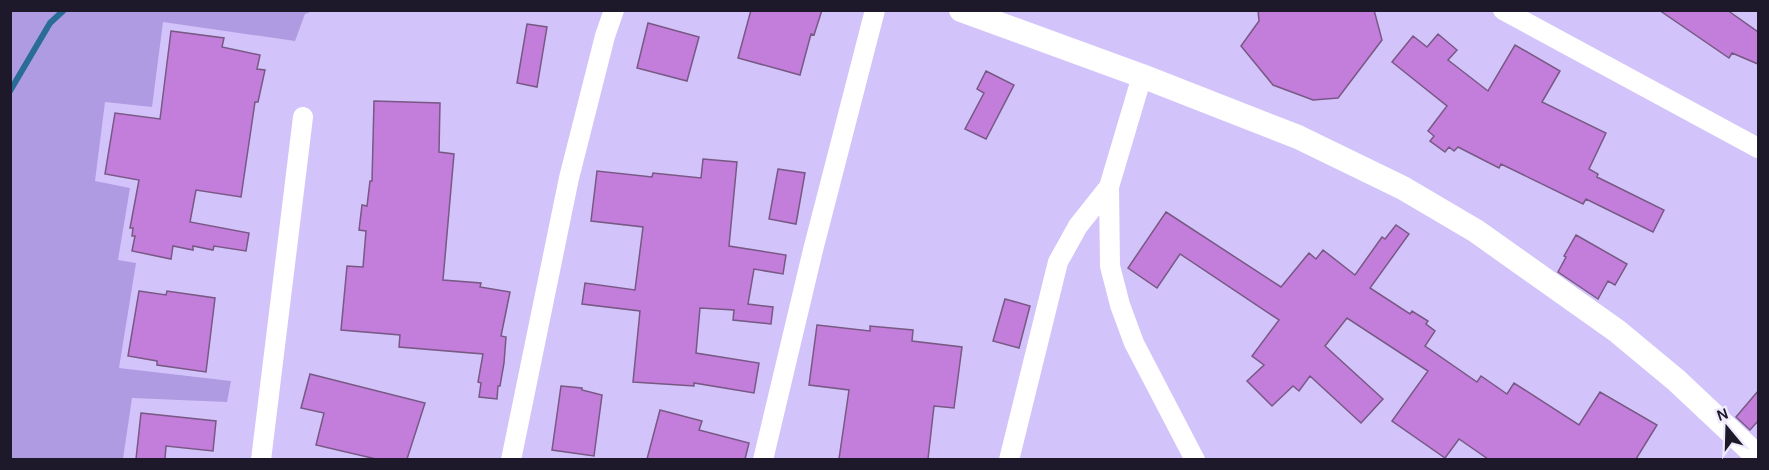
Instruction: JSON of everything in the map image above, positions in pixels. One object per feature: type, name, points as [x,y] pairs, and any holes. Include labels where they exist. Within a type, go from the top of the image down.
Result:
[{"type":"street","points":[[511,459],[568,178],[605,36],[614,10]]},
{"type":"street","points":[[763,459],[813,250],[875,10]]},
{"type":"street","points":[[962,10],[1142,76],[1298,137],[1403,188],[1476,231],[1617,331],[1676,380],[1758,457]]},
{"type":"street","points":[[1503,10],[1758,148]]},
{"type":"street","points":[[1142,76],[1109,187],[1110,266],[1120,305],[1134,343],[1195,459]]},
{"type":"street","points":[[261,459],[303,117]]},
{"type":"street","points":[[1009,459],[1058,262],[1078,226],[1109,187]]},
{"type":"shaded area","points":[[14,10],[313,11],[305,14],[295,41],[163,22],[152,107],[105,102],[95,181],[130,188],[118,260],[136,263],[119,368],[231,381],[227,402],[132,398],[123,459],[11,459],[10,14]]},
{"type":"building","points":[[751,10],[822,10],[814,35],[811,34],[800,75],[738,58]]},
{"type":"building","points":[[1258,10],[1374,10],[1382,40],[1338,98],[1313,100],[1273,85],[1241,46],[1259,21]]},
{"type":"building","points":[[1659,10],[1727,10],[1758,32],[1758,64],[1732,53],[1729,58]]},
{"type":"building","points":[[648,23],[699,37],[687,81],[637,68]]},
{"type":"building","points":[[527,24],[547,27],[537,87],[517,83]]},
{"type":"building","points":[[171,31],[224,38],[222,47],[260,55],[257,69],[265,70],[258,102],[255,102],[241,197],[196,190],[190,222],[249,233],[246,251],[214,246],[213,250],[193,246],[193,250],[173,246],[171,259],[132,251],[135,236],[132,236],[133,228],[130,228],[139,180],[105,174],[115,113],[160,119]]},
{"type":"building","points":[[1438,34],[1457,50],[1448,60],[1488,91],[1515,45],[1560,71],[1542,102],[1606,133],[1589,169],[1598,174],[1597,177],[1664,210],[1653,232],[1586,199],[1583,204],[1501,164],[1499,168],[1458,147],[1454,151],[1449,147],[1445,152],[1430,141],[1434,136],[1428,131],[1447,106],[1392,62],[1413,36],[1427,47]]},
{"type":"building","points":[[986,71],[1014,85],[986,139],[965,129],[984,93],[977,89]]},
{"type":"building","points":[[374,101],[440,103],[439,152],[454,154],[443,280],[481,283],[480,287],[510,292],[501,336],[506,337],[497,399],[479,397],[481,383],[478,382],[483,354],[399,347],[400,335],[341,330],[347,266],[363,267],[366,231],[359,230],[362,205],[367,206],[370,181],[372,181]]},
{"type":"building","points":[[703,159],[737,162],[729,246],[786,255],[783,274],[754,269],[748,304],[773,307],[771,324],[733,320],[734,310],[700,308],[696,353],[759,363],[754,393],[694,383],[694,386],[633,382],[640,311],[582,304],[585,283],[635,290],[643,227],[591,221],[597,171],[652,177],[653,173],[701,178]]},
{"type":"building","points":[[778,169],[805,173],[796,224],[769,219]]},
{"type":"building","points":[[1166,212],[1281,287],[1309,253],[1316,259],[1323,250],[1355,275],[1382,237],[1385,239],[1396,225],[1409,234],[1370,288],[1410,314],[1412,311],[1428,321],[1426,324],[1435,331],[1425,346],[1477,382],[1481,376],[1507,394],[1514,383],[1579,425],[1600,392],[1657,425],[1636,459],[1488,459],[1459,439],[1445,458],[1392,421],[1428,371],[1347,318],[1325,346],[1383,399],[1361,423],[1310,376],[1299,391],[1293,386],[1272,406],[1247,381],[1264,365],[1252,356],[1279,320],[1180,254],[1157,288],[1128,268]]},
{"type":"building","points":[[1576,235],[1627,264],[1615,285],[1608,281],[1598,299],[1558,272]]},
{"type":"building","points":[[139,291],[166,295],[167,291],[215,298],[206,372],[157,365],[157,361],[128,356]]},
{"type":"building","points":[[1005,299],[1030,306],[1019,348],[993,341]]},
{"type":"building","points":[[817,325],[870,331],[870,326],[913,330],[912,341],[962,347],[954,408],[934,406],[928,459],[839,459],[849,390],[809,385]]},
{"type":"building","points":[[310,374],[425,403],[407,459],[376,459],[316,445],[324,413],[301,408]]},
{"type":"building","points":[[561,386],[582,388],[582,390],[602,395],[594,456],[552,450]]},
{"type":"building","points":[[1758,391],[1758,421],[1750,430],[1736,417]]},
{"type":"building","points":[[660,410],[702,421],[699,430],[749,443],[745,459],[647,459]]},
{"type":"building","points":[[141,413],[216,421],[213,451],[166,446],[165,459],[136,459]]},
{"type":"waterway","points":[[10,91],[50,23],[64,10]]}]
